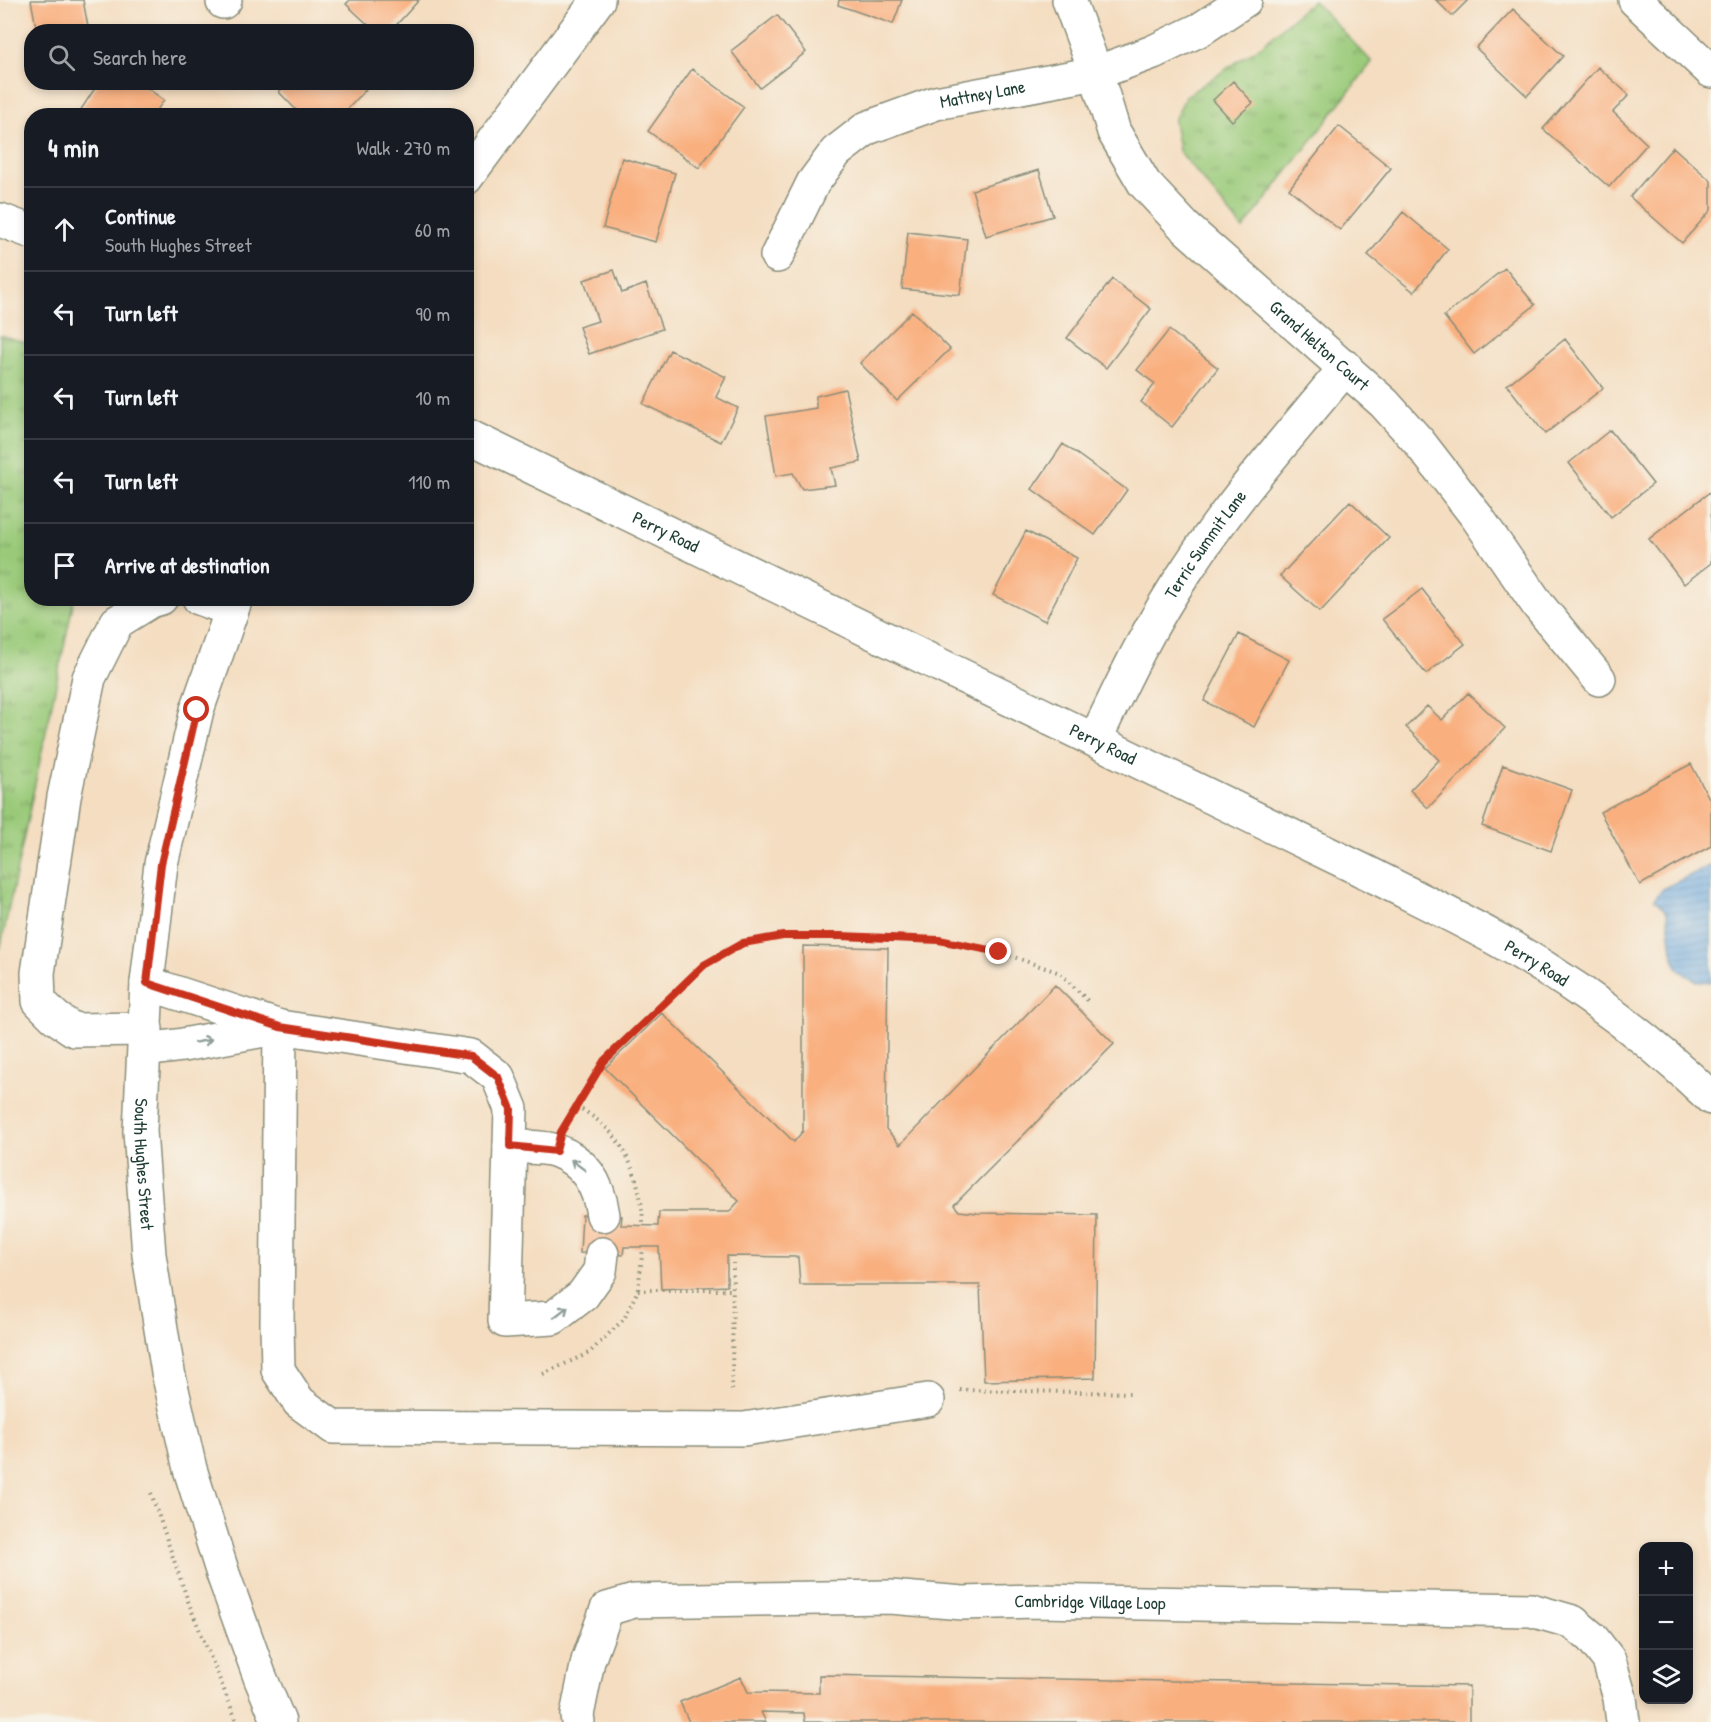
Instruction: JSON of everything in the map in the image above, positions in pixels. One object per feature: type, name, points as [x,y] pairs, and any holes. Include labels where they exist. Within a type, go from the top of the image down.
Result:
[{"type":"street","points":[[474,167],[598,0]]},
{"type":"street","name":"Grand Helton Court","points":[[1069,0],[1096,73],[1114,132],[1144,183],[1185,227],[1384,403],[1419,442],[1477,517],[1538,605],[1599,679]]},
{"type":"street","name":"Mattney Lane","points":[[777,256],[813,183],[836,152],[867,128],[936,103],[1096,73],[1201,29],[1245,0]]},
{"type":"street","points":[[1635,0],[1711,70]]},
{"type":"street","points":[[0,220],[24,229]]},
{"type":"street","name":"Terric Summit Lane","points":[[1095,740],[1134,658],[1188,566],[1230,510],[1346,368]]},
{"type":"street","name":"Perry Road","points":[[474,439],[1370,874],[1499,940],[1591,999],[1643,1038],[1711,1098]]},
{"type":"street","points":[[143,606],[117,622],[89,678],[64,797],[38,973],[39,1001],[55,1017],[74,1030],[183,1045],[280,1027]]},
{"type":"street","name":"South Hughes Street","points":[[233,606],[197,710],[161,864],[147,983],[140,1131],[149,1255],[168,1372],[190,1469],[223,1574],[260,1677],[279,1722]]},
{"type":"street","points":[[147,983],[280,1027],[471,1056],[498,1077],[511,1109],[505,1321],[553,1318],[583,1295],[600,1270],[602,1254]]},
{"type":"street","points":[[280,1027],[278,1370],[299,1402],[333,1427],[744,1429],[928,1400]]},
{"type":"street","points":[[510,1146],[556,1151],[584,1168],[601,1199],[603,1215]]},
{"type":"street","name":"Cambridge Village Loop","points":[[578,1722],[577,1715],[588,1661],[607,1609],[634,1601],[890,1597],[963,1603],[1036,1601],[1531,1610],[1573,1622],[1592,1638],[1609,1660],[1620,1698],[1623,1722]]},
{"type":"path","points":[[556,1151],[561,1132],[604,1061],[704,965],[743,943],[783,936],[939,940],[999,952],[1060,974],[1089,1002]]},
{"type":"path","points":[[732,1390],[733,1263]]},
{"type":"path","points":[[638,1290],[732,1290]]},
{"type":"path","points":[[928,1400],[951,1390],[1134,1393]]},
{"type":"path","points":[[151,1493],[189,1604],[237,1722]]},
{"type":"green space","points":[[1313,0],[1372,62],[1243,229],[1179,151],[1174,120],[1186,96],[1262,45]]},
{"type":"green space","points":[[0,335],[24,342],[24,606],[73,606],[0,950]]},
{"type":"water","points":[[1711,865],[1711,982],[1697,981],[1677,967],[1672,951],[1667,912],[1654,899],[1664,888]]},
{"type":"building","points":[[31,0],[83,0],[88,24],[36,24]]},
{"type":"building","points":[[350,0],[419,0],[397,24],[367,24],[346,4]]},
{"type":"building","points":[[839,0],[902,0],[893,24],[838,5]]},
{"type":"building","points":[[1436,0],[1468,0],[1452,16]]},
{"type":"building","points":[[1513,9],[1563,56],[1527,96],[1476,48]]},
{"type":"building","points":[[777,15],[806,52],[760,88],[731,51]]},
{"type":"building","points":[[1598,67],[1629,95],[1613,112],[1647,144],[1609,187],[1543,129]]},
{"type":"building","points":[[692,69],[744,107],[699,168],[648,131]]},
{"type":"building","points":[[1233,81],[1253,103],[1232,121],[1213,100]]},
{"type":"building","points":[[94,90],[150,90],[164,100],[158,108],[82,108]]},
{"type":"building","points":[[281,90],[365,90],[349,108],[294,108],[279,92]]},
{"type":"building","points":[[1339,126],[1391,168],[1340,230],[1289,189]]},
{"type":"building","points":[[1673,147],[1711,181],[1711,210],[1682,243],[1630,197]]},
{"type":"building","points":[[622,158],[675,173],[656,242],[603,228]]},
{"type":"building","points":[[1039,170],[1053,216],[986,236],[972,190]]},
{"type":"building","points":[[1403,212],[1448,249],[1414,292],[1368,255]]},
{"type":"building","points":[[908,232],[967,239],[960,295],[902,289]]},
{"type":"building","points":[[1505,268],[1535,305],[1474,354],[1444,316]]},
{"type":"building","points":[[614,270],[622,293],[646,284],[662,329],[589,354],[579,327],[598,321],[584,280]]},
{"type":"building","points":[[1112,279],[1151,309],[1106,368],[1067,338]]},
{"type":"building","points":[[912,311],[950,349],[897,401],[860,363]]},
{"type":"building","points":[[1169,330],[1218,368],[1172,427],[1141,402],[1155,384],[1137,370]]},
{"type":"building","points":[[1565,339],[1603,388],[1545,434],[1507,385]]},
{"type":"building","points":[[670,350],[726,377],[716,397],[738,408],[721,442],[643,404]]},
{"type":"building","points":[[845,389],[861,462],[831,468],[835,485],[802,489],[793,473],[776,476],[766,416],[816,408],[816,396]]},
{"type":"building","points":[[1610,430],[1653,484],[1611,517],[1569,463]]},
{"type":"building","points":[[1063,444],[1127,490],[1095,535],[1032,489]]},
{"type":"building","points":[[1711,491],[1711,563],[1684,584],[1649,539]]},
{"type":"building","points":[[1350,501],[1389,538],[1320,612],[1280,576]]},
{"type":"building","points":[[1026,531],[1077,558],[1045,621],[993,595]]},
{"type":"building","points":[[1422,589],[1465,644],[1426,674],[1382,619]]},
{"type":"building","points":[[1239,634],[1289,660],[1254,727],[1204,701]]},
{"type":"building","points":[[1468,693],[1505,728],[1428,808],[1410,790],[1439,760],[1406,727],[1427,706],[1442,720]]},
{"type":"building","points":[[1691,764],[1711,802],[1711,846],[1640,885],[1600,812]]},
{"type":"building","points":[[1503,765],[1572,790],[1551,851],[1482,826]]},
{"type":"building","points":[[803,946],[888,948],[886,1129],[900,1145],[1055,985],[1114,1044],[954,1205],[959,1211],[977,1213],[1097,1215],[1095,1378],[984,1381],[980,1285],[800,1285],[798,1257],[727,1256],[727,1286],[661,1289],[659,1247],[624,1247],[623,1255],[580,1253],[582,1215],[622,1216],[621,1225],[658,1226],[659,1212],[729,1212],[739,1201],[605,1068],[662,1013],[794,1142],[803,1131]]},
{"type":"building","points":[[819,1675],[1469,1686],[1469,1722],[805,1722],[804,1713],[761,1712],[766,1722],[689,1722],[680,1702],[741,1677],[748,1692],[819,1693]]},
{"type":"route","points":[[197,710],[161,864],[147,983],[280,1027],[471,1056],[498,1077],[511,1109],[510,1146],[556,1151],[561,1132],[604,1061],[704,965],[743,943],[783,936],[841,936],[939,940],[999,952]]}]
